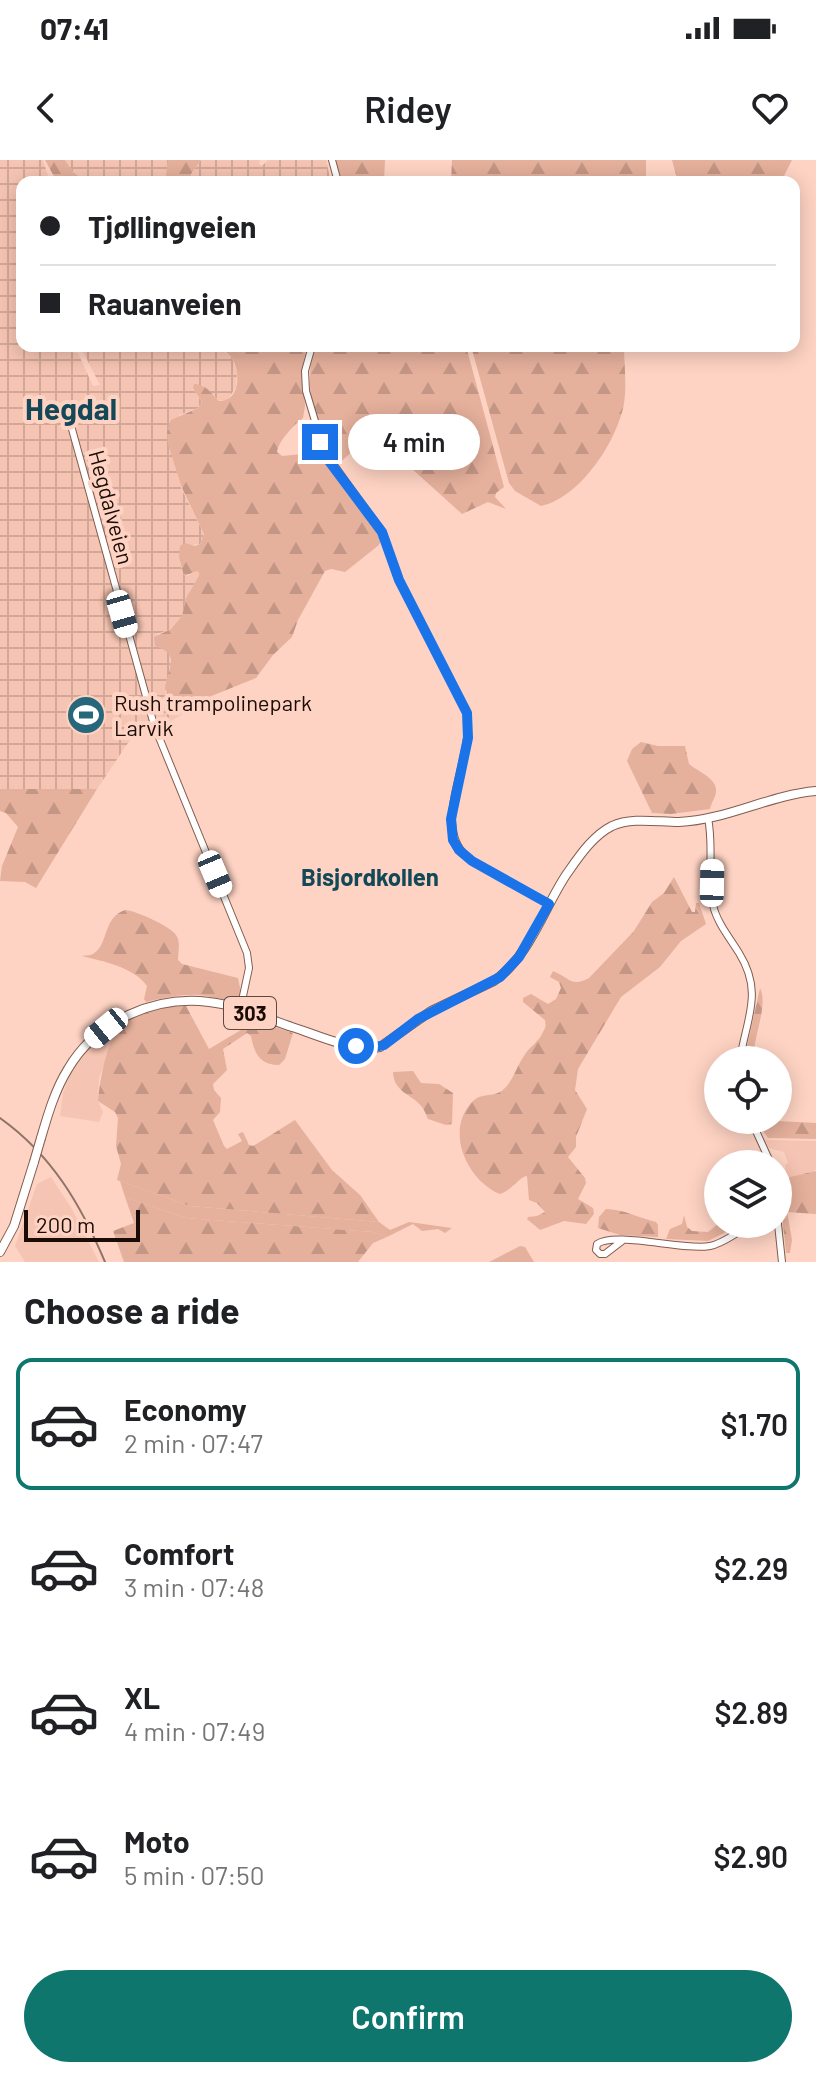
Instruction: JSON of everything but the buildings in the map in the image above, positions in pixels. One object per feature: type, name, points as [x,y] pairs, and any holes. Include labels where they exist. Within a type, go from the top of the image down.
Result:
[{"type":"main road","name":"303","points":[[1,1250],[19,1213],[54,1098],[68,1069],[87,1044],[111,1025],[144,1008],[179,1001],[207,1001],[351,1045],[380,1047],[418,1019],[505,973],[523,951],[579,857],[598,835],[612,826],[632,821],[678,822],[708,818],[793,794],[816,791]]},
{"type":"street","points":[[310,352],[305,371],[306,391],[324,451],[382,532],[399,580],[467,713],[468,738],[451,819],[453,840],[472,861],[549,904]]},
{"type":"street","name":"Hegdalveien","points":[[70,422],[154,725],[247,953],[248,978],[240,1010]]},
{"type":"street","points":[[708,818],[712,839],[712,901],[715,912],[746,964],[752,982],[752,1006],[743,1046]]},
{"type":"street","points":[[622,1241],[710,1246],[726,1238]]},
{"type":"street","points":[[779,1238],[782,1262]]},
{"type":"shaded area","points":[[0,160],[43,160],[48,176],[16,176],[16,352],[78,353],[93,386],[100,385],[83,352],[225,352],[232,358],[237,373],[236,387],[227,401],[218,400],[203,385],[193,388],[202,402],[198,408],[179,415],[181,488],[204,534],[200,544],[191,545],[180,562],[187,576],[197,571],[200,574],[186,598],[182,616],[171,629],[157,634],[160,648],[165,648],[169,653],[172,671],[166,682],[171,698],[186,712],[153,732],[130,740],[97,789],[0,789]]},
{"type":"shaded area","points":[[65,160],[168,160],[166,176],[79,176]]},
{"type":"shaded area","points":[[201,160],[260,160],[262,166],[268,160],[326,160],[330,176],[191,176]]},
{"type":"shaded area","points":[[111,1030],[115,1037],[99,1078],[98,1101],[103,1112],[99,1122],[60,1116],[63,1093],[72,1070],[87,1050]]},
{"type":"shaded area","points":[[765,1140],[816,1141],[816,1169],[804,1181],[792,1183],[792,1150],[769,1148]]},
{"type":"shaded area","points":[[51,1177],[72,1209],[99,1262],[25,1262],[15,1246],[37,1184]]},
{"type":"green space","points":[[45,160],[65,160],[79,176],[54,176]]},
{"type":"green space","points":[[168,160],[201,160],[191,176],[166,176]]},
{"type":"green space","points":[[335,160],[385,160],[384,176],[340,176]]},
{"type":"green space","points":[[452,160],[646,160],[646,176],[451,176]]},
{"type":"green space","points":[[672,160],[792,160],[784,176],[676,176]]},
{"type":"green space","points":[[225,352],[306,352],[302,369],[303,418],[284,438],[277,452],[282,456],[302,454],[314,440],[326,463],[367,516],[381,540],[379,545],[345,572],[325,571],[292,637],[273,655],[256,678],[209,697],[186,712],[165,689],[171,659],[169,654],[155,646],[154,637],[171,629],[182,616],[186,598],[200,574],[197,571],[184,576],[179,557],[180,546],[185,543],[200,544],[204,534],[182,488],[167,432],[171,420],[198,408],[202,402],[193,388],[194,384],[205,387],[219,401],[231,397],[237,379],[236,366]]},
{"type":"green space","points":[[314,352],[468,352],[504,487],[495,497],[506,509],[488,502],[462,514],[411,468],[390,440],[368,442],[339,464],[334,463],[316,421],[310,391]]},
{"type":"green space","points":[[473,352],[624,352],[625,396],[620,418],[605,450],[583,480],[556,501],[541,506],[515,491],[509,483]]},
{"type":"green space","points":[[641,742],[658,746],[685,746],[689,764],[715,786],[716,793],[710,809],[652,813],[627,761],[632,749]]},
{"type":"green space","points":[[0,789],[97,789],[36,888],[25,882],[0,881],[2,866],[18,827],[6,813],[0,811]]},
{"type":"green space","points":[[674,877],[692,912],[699,903],[706,924],[681,941],[660,967],[621,997],[578,1069],[575,1090],[587,1109],[576,1137],[576,1147],[568,1157],[585,1178],[586,1183],[578,1199],[593,1208],[594,1214],[586,1224],[564,1221],[540,1230],[527,1219],[545,1212],[529,1200],[527,1176],[500,1194],[488,1188],[470,1167],[460,1141],[464,1114],[475,1099],[504,1089],[521,1060],[541,1036],[546,1026],[545,1020],[523,1002],[523,998],[531,994],[548,1004],[556,999],[561,988],[559,982],[550,977],[553,971],[574,982],[589,978],[634,931],[652,902],[664,893]]},
{"type":"green space","points":[[125,910],[173,932],[178,941],[178,960],[182,964],[238,978],[241,993],[238,999],[192,995],[146,1002],[147,986],[141,979],[117,966],[82,956],[92,955],[98,950],[113,919]]},
{"type":"green space","points":[[760,988],[762,1013],[755,1046],[747,1046]]},
{"type":"green space","points":[[186,1006],[209,1049],[256,1021],[293,1033],[285,1059],[279,1065],[262,1060],[247,1033],[223,1049],[227,1070],[213,1084],[221,1098],[220,1112],[213,1120],[224,1146],[227,1149],[242,1141],[238,1134],[243,1132],[249,1145],[253,1146],[295,1120],[332,1170],[360,1195],[379,1222],[190,1206],[117,1180],[121,1164],[116,1146],[118,1118],[115,1112],[98,1101],[110,1045],[117,1029],[129,1019],[160,1009]]},
{"type":"green space","points":[[413,1071],[421,1083],[439,1084],[453,1093],[452,1124],[428,1119],[418,1102],[396,1084],[393,1072]]},
{"type":"green space","points":[[792,1122],[816,1123],[816,1139],[768,1138],[765,1134],[792,1134]]},
{"type":"green space","points":[[816,1171],[816,1214],[792,1212],[792,1177]]},
{"type":"green space","points":[[120,1181],[190,1206],[379,1222],[390,1230],[409,1222],[452,1228],[445,1233],[438,1229],[422,1231],[413,1224],[387,1237],[373,1232],[186,1218],[125,1197]]},
{"type":"green space","points":[[125,1197],[186,1218],[373,1232],[387,1237],[373,1243],[358,1262],[124,1262],[113,1231],[134,1223]]},
{"type":"green space","points":[[606,1209],[656,1222],[658,1237],[620,1235],[598,1228],[599,1217]]},
{"type":"green space","points":[[684,1215],[687,1227],[692,1231],[704,1232],[704,1238],[714,1238],[708,1241],[666,1239],[670,1229],[682,1224]]},
{"type":"green space","points":[[784,1238],[792,1238],[790,1253],[786,1253]]},
{"type":"green space","points":[[520,1246],[525,1247],[534,1262],[489,1262]]},
{"type":"railway","points":[[0,1118],[35,1148],[63,1182],[105,1262]]},
{"type":"place","name":"Rush trampolinepark Larvik","points":[[86,715]]},
{"type":"district","name":"Hegdal","points":[[71,408]]},
{"type":"district","name":"Bisjordkollen","points":[[370,876]]},
{"type":"route","points":[[320,442],[329,461],[382,532],[399,580],[467,713],[468,738],[451,819],[455,843],[472,861],[549,904],[519,957],[500,977],[418,1019],[384,1045],[371,1048],[356,1046]]}]
